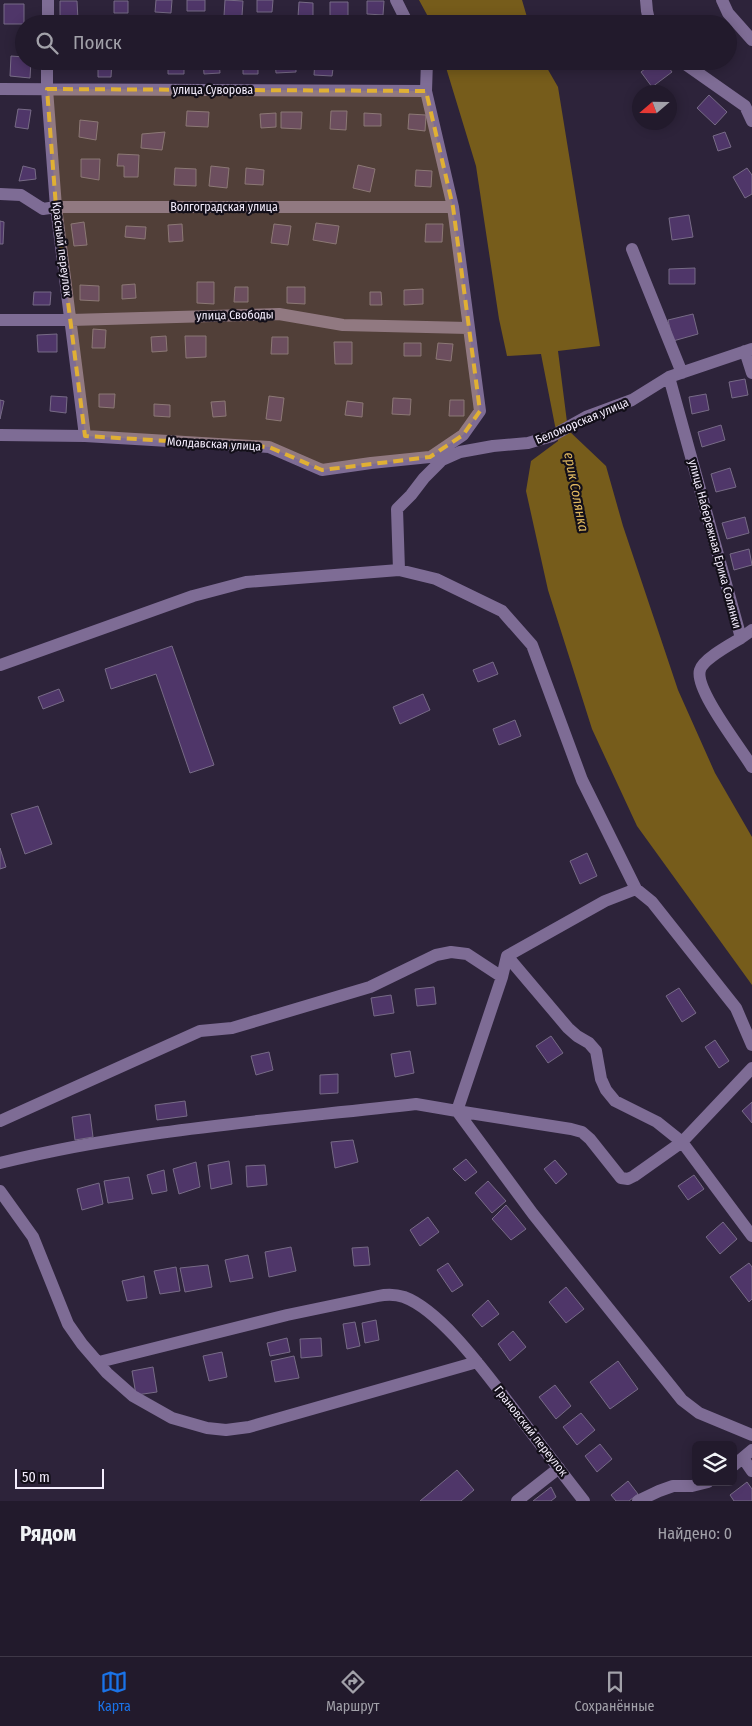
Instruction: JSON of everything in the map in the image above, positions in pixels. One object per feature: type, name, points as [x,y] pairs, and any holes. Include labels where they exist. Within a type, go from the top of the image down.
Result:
[{"type":"street","points":[[48,0],[48,15]]},
{"type":"street","points":[[396,0],[404,15]]},
{"type":"street","points":[[646,0],[647,15]]},
{"type":"street","points":[[722,0],[730,15]]},
{"type":"street","points":[[737,23],[752,40]]},
{"type":"street","name":"Красный переулок","points":[[48,70],[47,89],[56,207],[85,436]]},
{"type":"street","points":[[427,70],[426,91],[453,206],[480,411],[464,435],[430,457]]},
{"type":"street","points":[[694,70],[745,106],[752,121]]},
{"type":"street","name":"улица Суворова","points":[[0,89],[426,91]]},
{"type":"street","name":"Волгоградская улица","points":[[0,194],[20,195],[43,209],[56,207],[453,206]]},
{"type":"street","points":[[632,249],[682,373]]},
{"type":"street","name":"улица Свободы","points":[[0,320],[71,320],[279,314],[343,325],[468,328]]},
{"type":"street","points":[[748,350],[752,374]]},
{"type":"street","name":"Беломорская улица","points":[[399,570],[397,509],[442,460],[460,452],[493,446],[528,443],[552,436],[586,417],[632,400],[669,377],[748,350]]},
{"type":"street","name":"улица Набережная Ерика Солянки","points":[[669,377],[741,638],[704,663],[700,670],[699,681],[710,704],[752,766]]},
{"type":"street","name":"Молдавская улица","points":[[0,435],[85,436],[269,447],[322,470],[453,455]]},
{"type":"street","points":[[0,665],[193,596],[246,582],[399,570],[436,579],[502,611],[532,644],[582,780],[636,889],[652,902],[736,1008],[752,1045]]},
{"type":"street","points":[[741,638],[752,630]]},
{"type":"street","points":[[458,1111],[502,977],[507,956],[605,901],[636,889]]},
{"type":"street","points":[[0,1121],[200,1031],[232,1028],[370,987],[436,955],[451,952],[467,954],[502,977]]},
{"type":"street","points":[[507,956],[568,1028],[589,1043],[596,1051],[606,1090],[615,1101],[657,1122],[682,1142],[752,1236]]},
{"type":"street","points":[[0,1163],[29,1156],[166,1132],[416,1104],[582,1132],[621,1178],[624,1179],[634,1176],[682,1142],[752,1068]]},
{"type":"street","points":[[458,1111],[533,1214],[682,1400],[699,1413],[752,1435]]},
{"type":"street","points":[[0,1191],[32,1237],[68,1324],[82,1344],[107,1373],[133,1396],[172,1418],[207,1428],[226,1430],[249,1427],[477,1362]]},
{"type":"street","name":"Грановский переулок","points":[[99,1362],[287,1315],[393,1294],[405,1297],[419,1305],[444,1325],[477,1362],[584,1501]]},
{"type":"street","points":[[743,1458],[752,1471]]},
{"type":"street","points":[[516,1501],[558,1468]]},
{"type":"street","points":[[638,1501],[659,1490],[673,1486],[692,1486]]},
{"type":"highlighted area","points":[[47,89],[426,91],[453,207],[480,411],[463,435],[430,457],[322,470],[269,447],[85,436],[56,207]]},
{"type":"water","points":[[419,0],[522,0],[526,15],[427,15]]},
{"type":"water","name":"ерик Солянка","points":[[447,70],[548,70],[558,87],[600,346],[558,351],[568,430],[606,466],[623,526],[678,690],[715,773],[752,837],[752,985],[637,826],[592,729],[548,590],[526,491],[531,461],[558,441],[541,354],[507,356],[499,319],[476,166]]},
{"type":"building","points":[[156,0],[172,0],[171,13],[155,12]]},
{"type":"building","points":[[187,0],[205,0],[205,11],[187,11]]},
{"type":"building","points":[[225,0],[243,1],[242,15],[224,15]]},
{"type":"building","points":[[257,0],[273,0],[272,12],[257,12]]},
{"type":"building","points":[[60,1],[77,1],[78,15],[60,15]]},
{"type":"building","points":[[114,1],[128,1],[128,13],[114,13]]},
{"type":"building","points":[[367,1],[384,1],[383,15],[367,14]]},
{"type":"building","points":[[299,2],[313,3],[313,15],[298,15]]},
{"type":"building","points":[[330,2],[348,2],[348,15],[330,15]]},
{"type":"building","points":[[4,4],[24,4],[24,15],[15,15],[15,24],[4,24]]},
{"type":"building","points":[[11,56],[15,56],[15,70],[30,70],[30,78],[10,76]]},
{"type":"building","points":[[98,70],[111,70],[111,77],[98,77]]},
{"type":"building","points":[[168,70],[184,70],[184,74],[168,74]]},
{"type":"building","points":[[204,70],[220,70],[220,73],[204,74]]},
{"type":"building","points":[[243,70],[258,70],[258,74],[243,74]]},
{"type":"building","points":[[276,70],[296,70],[296,72],[276,73]]},
{"type":"building","points":[[314,70],[333,70],[332,76],[314,75]]},
{"type":"building","points":[[644,70],[671,70],[672,72],[655,85],[651,85],[641,72]]},
{"type":"building","points":[[709,95],[727,112],[715,125],[697,108]]},
{"type":"building","points":[[18,109],[31,110],[28,129],[15,127]]},
{"type":"building","points":[[187,111],[209,112],[208,127],[186,126]]},
{"type":"building","points":[[331,111],[347,111],[346,130],[330,129]]},
{"type":"building","points":[[281,112],[302,112],[301,129],[281,128]]},
{"type":"building","points":[[276,113],[276,127],[261,128],[260,114]]},
{"type":"building","points":[[364,113],[381,114],[381,126],[364,126]]},
{"type":"building","points":[[409,114],[426,115],[425,131],[408,129]]},
{"type":"building","points":[[80,120],[98,122],[96,140],[79,137]]},
{"type":"building","points":[[165,132],[162,150],[141,148],[142,134]]},
{"type":"building","points":[[725,132],[731,147],[718,151],[713,136]]},
{"type":"building","points":[[118,154],[139,155],[138,177],[124,177],[124,166],[117,166]]},
{"type":"building","points":[[81,159],[100,159],[99,180],[81,177]]},
{"type":"building","points":[[358,165],[375,169],[370,192],[353,188]]},
{"type":"building","points":[[23,166],[35,169],[36,179],[19,181]]},
{"type":"building","points":[[211,166],[229,168],[227,188],[209,186]]},
{"type":"building","points":[[175,168],[196,169],[196,186],[174,185]]},
{"type":"building","points":[[246,168],[264,170],[263,185],[245,184]]},
{"type":"building","points":[[747,168],[752,175],[752,194],[745,198],[733,177]]},
{"type":"building","points":[[416,170],[432,171],[431,187],[415,186]]},
{"type":"building","points":[[689,215],[693,237],[672,240],[669,218]]},
{"type":"building","points":[[0,221],[4,222],[3,244],[0,244]]},
{"type":"building","points":[[84,222],[87,245],[74,246],[71,224]]},
{"type":"building","points":[[316,223],[339,226],[336,244],[313,240]]},
{"type":"building","points":[[182,224],[183,241],[169,242],[168,225]]},
{"type":"building","points":[[274,224],[291,226],[288,245],[271,243]]},
{"type":"building","points":[[426,224],[443,224],[442,242],[425,242]]},
{"type":"building","points":[[126,226],[146,227],[145,239],[125,237]]},
{"type":"building","points":[[695,268],[695,284],[669,284],[669,269]]},
{"type":"building","points":[[197,282],[214,282],[214,304],[197,303]]},
{"type":"building","points":[[135,284],[136,298],[122,299],[122,285]]},
{"type":"building","points":[[80,285],[99,286],[99,301],[80,300]]},
{"type":"building","points":[[235,287],[248,287],[248,302],[234,302]]},
{"type":"building","points":[[287,287],[305,287],[305,304],[287,303]]},
{"type":"building","points":[[423,289],[423,304],[404,305],[404,290]]},
{"type":"building","points":[[34,292],[51,292],[50,305],[33,305]]},
{"type":"building","points":[[370,292],[381,292],[382,305],[370,305]]},
{"type":"building","points":[[693,314],[698,334],[673,341],[668,320]]},
{"type":"building","points":[[93,329],[106,330],[105,348],[92,348]]},
{"type":"building","points":[[57,334],[57,352],[38,352],[37,335]]},
{"type":"building","points":[[166,336],[167,351],[152,352],[151,337]]},
{"type":"building","points":[[185,336],[206,336],[206,357],[186,358]]},
{"type":"building","points":[[272,337],[288,337],[288,354],[271,354]]},
{"type":"building","points":[[334,342],[352,342],[352,364],[335,364]]},
{"type":"building","points":[[404,343],[421,343],[421,356],[404,356]]},
{"type":"building","points":[[438,343],[453,344],[451,361],[436,359]]},
{"type":"building","points":[[745,379],[748,395],[732,398],[729,382]]},
{"type":"building","points":[[99,394],[115,394],[114,408],[99,407]]},
{"type":"building","points":[[706,394],[709,410],[692,414],[689,397]]},
{"type":"building","points":[[51,396],[67,397],[66,413],[50,411]]},
{"type":"building","points":[[269,396],[284,398],[281,421],[266,419]]},
{"type":"building","points":[[393,398],[411,399],[410,415],[392,414]]},
{"type":"building","points":[[0,400],[4,401],[0,419]]},
{"type":"building","points":[[450,400],[464,400],[464,416],[449,416]]},
{"type":"building","points":[[225,401],[226,416],[213,417],[211,402]]},
{"type":"building","points":[[347,401],[363,403],[362,417],[345,415]]},
{"type":"building","points":[[154,404],[170,405],[170,417],[154,416]]},
{"type":"building","points":[[721,425],[725,440],[702,447],[698,432]]},
{"type":"building","points":[[730,468],[736,487],[716,492],[711,474]]},
{"type":"building","points":[[745,517],[749,533],[727,539],[722,523]]},
{"type":"building","points":[[749,549],[752,565],[734,570],[730,554]]},
{"type":"building","points":[[172,646],[214,765],[190,773],[156,674],[111,689],[105,669]]},
{"type":"building","points":[[493,662],[498,674],[478,682],[473,670]]},
{"type":"building","points":[[59,689],[64,701],[43,709],[38,697]]},
{"type":"building","points":[[423,694],[430,710],[400,724],[393,707]]},
{"type":"building","points":[[515,720],[521,736],[499,745],[493,729]]},
{"type":"building","points":[[38,806],[52,844],[25,854],[11,814]]},
{"type":"building","points":[[0,848],[6,867],[0,869]]},
{"type":"building","points":[[587,853],[597,876],[580,884],[570,861]]},
{"type":"building","points":[[434,987],[436,1004],[417,1006],[415,989]]},
{"type":"building","points":[[679,988],[696,1013],[682,1022],[666,996]]},
{"type":"building","points":[[391,995],[394,1013],[374,1016],[371,998]]},
{"type":"building","points":[[551,1036],[563,1053],[548,1063],[536,1046]]},
{"type":"building","points":[[715,1040],[729,1061],[719,1068],[705,1047]]},
{"type":"building","points":[[410,1051],[414,1073],[395,1077],[391,1054]]},
{"type":"building","points":[[269,1052],[273,1070],[256,1075],[251,1056]]},
{"type":"building","points":[[338,1074],[338,1093],[320,1094],[320,1075]]},
{"type":"building","points":[[185,1101],[187,1116],[157,1120],[155,1105]]},
{"type":"building","points":[[752,1102],[752,1123],[742,1111]]},
{"type":"building","points":[[90,1114],[93,1137],[75,1140],[72,1117]]},
{"type":"building","points":[[353,1140],[358,1162],[335,1168],[331,1142]]},
{"type":"building","points":[[466,1159],[477,1172],[465,1181],[453,1169]]},
{"type":"building","points":[[555,1160],[567,1174],[556,1184],[544,1169]]},
{"type":"building","points":[[229,1161],[232,1184],[211,1189],[208,1165]]},
{"type":"building","points":[[196,1162],[200,1187],[179,1194],[173,1169]]},
{"type":"building","points":[[265,1165],[267,1185],[247,1187],[246,1166]]},
{"type":"building","points":[[164,1170],[167,1191],[152,1194],[147,1175]]},
{"type":"building","points":[[694,1175],[704,1189],[688,1200],[678,1186]]},
{"type":"building","points":[[129,1177],[133,1199],[108,1203],[104,1181]]},
{"type":"building","points":[[488,1181],[506,1201],[492,1213],[475,1193]]},
{"type":"building","points":[[99,1183],[103,1204],[82,1210],[77,1189]]},
{"type":"building","points":[[506,1205],[526,1229],[511,1240],[492,1219]]},
{"type":"building","points":[[428,1217],[439,1232],[420,1246],[410,1230]]},
{"type":"building","points":[[723,1222],[737,1239],[720,1254],[706,1237]]},
{"type":"building","points":[[291,1247],[296,1271],[269,1277],[265,1252]]},
{"type":"building","points":[[368,1247],[370,1265],[354,1266],[352,1248]]},
{"type":"building","points":[[248,1255],[253,1278],[230,1282],[225,1260]]},
{"type":"building","points":[[448,1263],[463,1285],[452,1292],[437,1270]]},
{"type":"building","points":[[749,1263],[752,1267],[752,1299],[749,1302],[730,1277]]},
{"type":"building","points":[[208,1265],[212,1287],[185,1292],[180,1268]]},
{"type":"building","points":[[176,1267],[180,1291],[160,1294],[154,1271]]},
{"type":"building","points":[[144,1276],[147,1298],[127,1301],[122,1281]]},
{"type":"building","points":[[566,1287],[584,1309],[566,1323],[549,1302]]},
{"type":"building","points":[[488,1300],[499,1314],[482,1327],[472,1315]]},
{"type":"building","points":[[376,1320],[379,1340],[365,1343],[362,1323]]},
{"type":"building","points":[[355,1322],[360,1346],[347,1349],[343,1324]]},
{"type":"building","points":[[513,1331],[526,1347],[510,1361],[498,1344]]},
{"type":"building","points":[[287,1338],[290,1352],[270,1356],[267,1343]]},
{"type":"building","points":[[321,1338],[322,1356],[301,1358],[300,1339]]},
{"type":"building","points":[[222,1352],[227,1377],[209,1381],[203,1356]]},
{"type":"building","points":[[294,1356],[299,1378],[275,1382],[271,1361]]},
{"type":"building","points":[[618,1361],[638,1389],[610,1409],[590,1382]]},
{"type":"building","points":[[153,1367],[157,1392],[136,1395],[132,1371]]},
{"type":"building","points":[[555,1385],[571,1406],[556,1419],[539,1397]]},
{"type":"building","points":[[581,1413],[595,1430],[577,1445],[563,1427]]},
{"type":"building","points":[[600,1444],[612,1459],[597,1472],[585,1456]]},
{"type":"building","points":[[457,1470],[474,1490],[461,1501],[420,1501]]},
{"type":"building","points":[[628,1481],[638,1494],[629,1501],[616,1501],[611,1495]]},
{"type":"building","points":[[747,1482],[752,1489],[752,1501],[734,1501],[730,1495]]},
{"type":"building","points":[[551,1487],[556,1497],[551,1501],[533,1501]]}]
